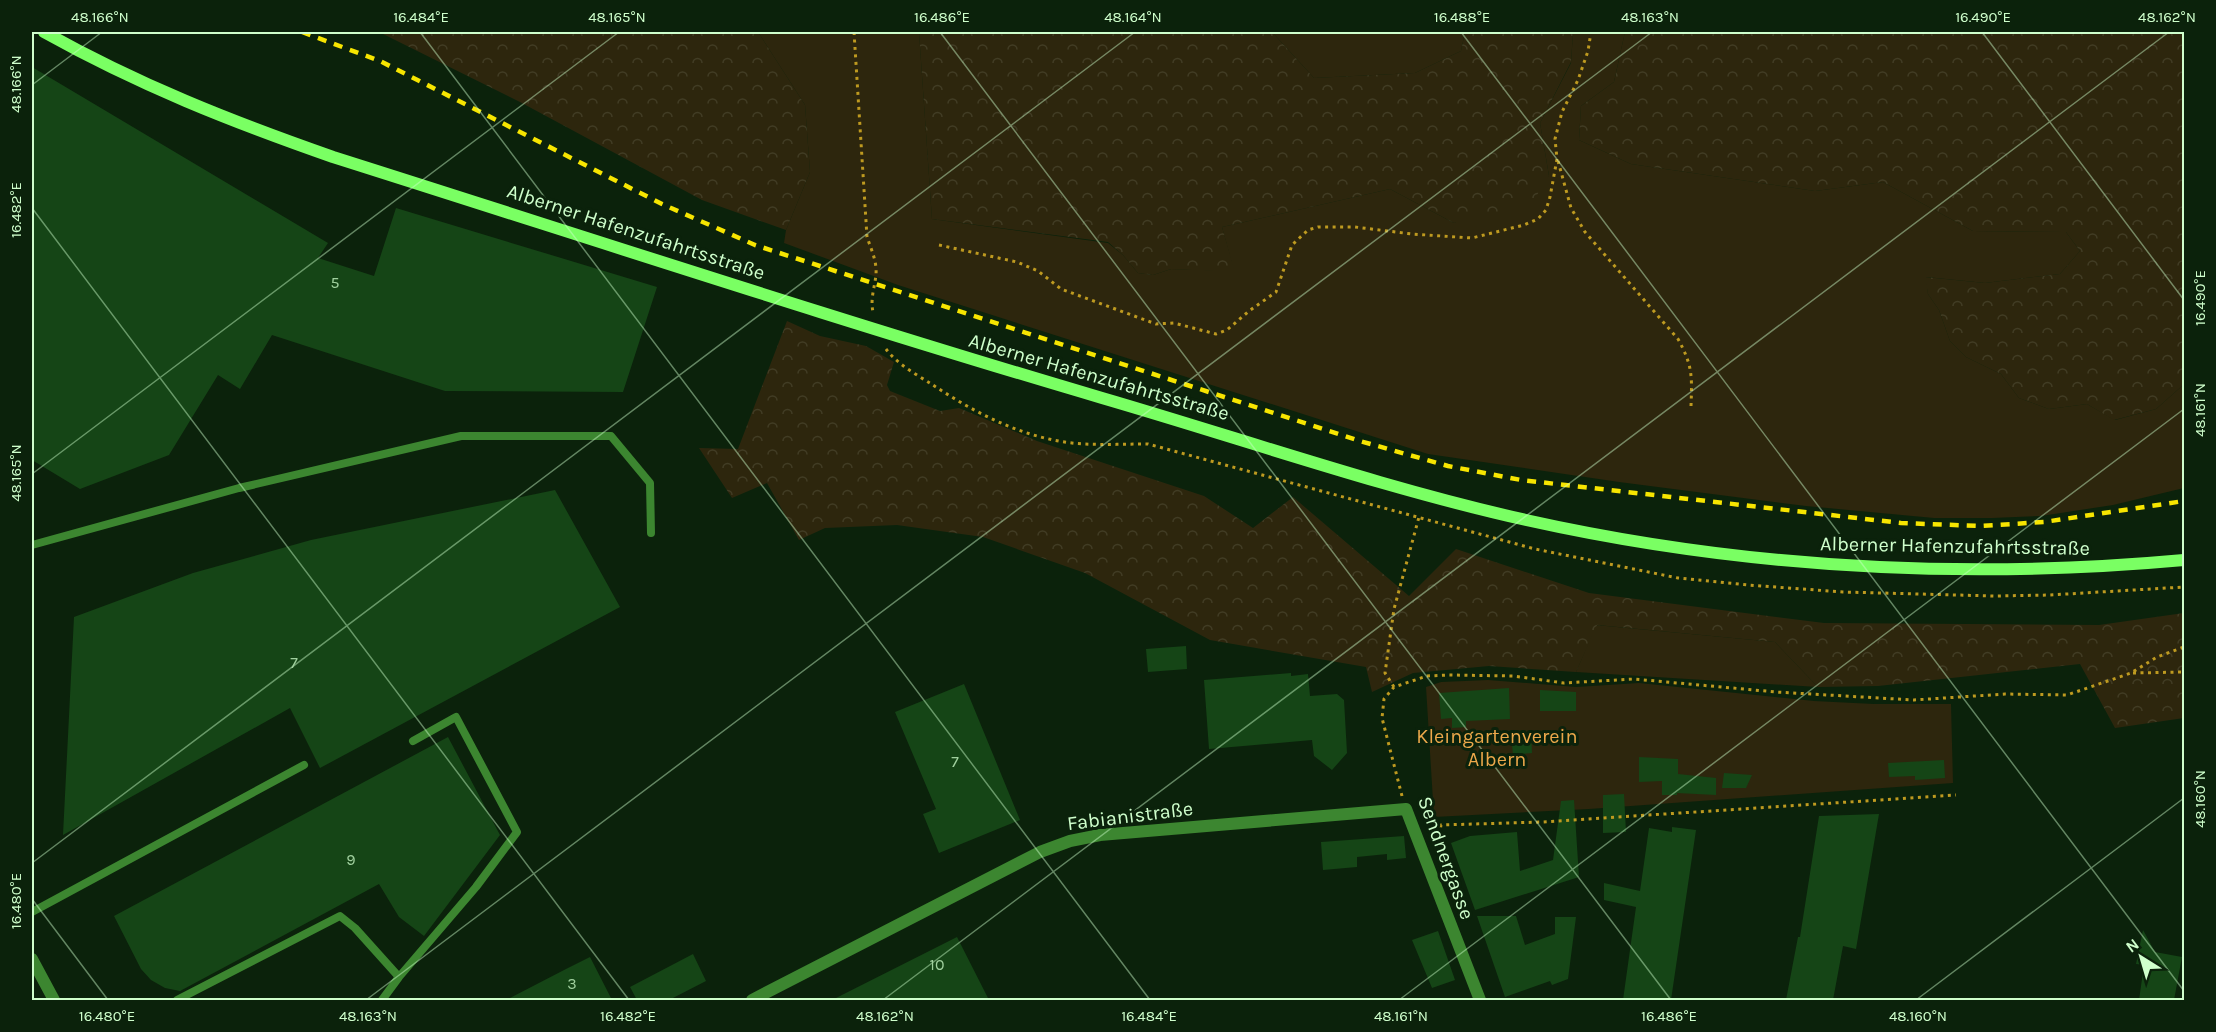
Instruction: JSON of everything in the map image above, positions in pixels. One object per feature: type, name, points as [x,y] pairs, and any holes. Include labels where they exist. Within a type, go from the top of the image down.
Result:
[{"type":"main road","name":"Alberner Hafenzufahrtsstraße","points":[[44,32],[93,59],[163,92],[247,127],[333,157],[978,362],[1431,497],[1625,540],[1815,564],[1910,569],[2022,570],[2112,567],[2184,561]]},
{"type":"street","name":"Fabianistraße","points":[[752,1000],[1040,852],[1070,841],[1100,835],[1406,809]]},
{"type":"street","name":"Sendnergasse","points":[[1406,809],[1480,1000]]},
{"type":"street","points":[[32,959],[54,1000]]},
{"type":"lane","points":[[32,545],[239,488],[461,436],[610,436],[650,483],[651,533]]},
{"type":"lane","points":[[382,1000],[476,886],[517,832],[456,717],[413,741]]},
{"type":"lane","points":[[32,912],[304,765]]},
{"type":"lane","points":[[177,1000],[340,916],[355,928],[399,977]]},
{"type":"path","points":[[854,32],[867,237],[876,263],[871,303],[877,330]]},
{"type":"path","points":[[1590,32],[1588,51],[1578,80],[1562,112],[1555,139],[1557,159],[1571,208],[1585,232],[1678,339],[1689,358],[1692,376],[1691,406]]},
{"type":"path","points":[[939,245],[1017,262],[1038,271],[1061,289],[1156,324],[1174,323],[1216,334],[1227,330],[1276,292],[1292,245],[1308,230],[1318,227],[1355,227],[1472,238],[1514,228],[1538,219],[1546,210],[1557,159]]},
{"type":"path","points":[[1419,517],[1394,609],[1385,673],[1394,687],[1422,678],[1449,675],[1513,676],[1564,683],[1634,679],[1776,692],[1914,700],[2005,694],[2067,695],[2131,673],[2157,657],[2184,647]]},
{"type":"path","points":[[2131,673],[2184,672]]},
{"type":"path","name":"Sendnergasse","points":[[1394,687],[1384,699],[1383,718],[1406,809]]},
{"type":"path","points":[[1430,829],[1441,825],[1542,822],[1956,795]]},
{"type":"path","points":[[1438,842],[1441,825]]},
{"type":"green space","points":[[379,32],[758,32],[805,105],[810,172],[786,230],[702,200],[520,102]]},
{"type":"green space","points":[[758,32],[919,32],[932,219],[1108,243],[1123,255],[1138,273],[1153,275],[1171,269],[1234,271],[1222,227],[1390,189],[1454,223],[1549,176],[1540,123],[1571,63],[1573,32],[1625,32],[1614,82],[1581,106],[1579,140],[1631,164],[1815,191],[1883,182],[1973,231],[2066,232],[2080,251],[2060,274],[1985,283],[1926,277],[1928,294],[1939,310],[1950,341],[1966,357],[2001,374],[2019,398],[2049,409],[2087,404],[2115,420],[2156,409],[2183,385],[2184,369],[2184,488],[2113,505],[2041,516],[1934,518],[1806,506],[1428,454],[898,285],[784,243],[786,230],[810,172],[805,105]]},
{"type":"green space","points":[[919,32],[1272,32],[1314,78],[1415,73],[1461,51],[1465,32],[1573,32],[1571,62],[1540,123],[1549,176],[1532,203],[1454,223],[1390,189],[1222,227],[1235,272],[1171,269],[1153,275],[1138,273],[1108,242],[932,219]]},
{"type":"green space","points":[[1272,32],[1465,32],[1461,51],[1415,73],[1314,78]]},
{"type":"green space","points":[[1625,32],[2184,32],[2183,385],[2156,409],[2114,420],[2087,404],[2049,409],[2019,398],[2001,374],[1966,357],[1950,341],[1939,310],[1928,294],[1925,277],[1985,283],[2060,274],[2080,251],[2066,232],[1973,231],[1883,182],[1815,191],[1631,164],[1579,140],[1581,106],[1614,82]]},
{"type":"green space","points":[[787,321],[820,336],[866,346],[894,362],[887,385],[890,391],[940,411],[959,408],[1037,441],[1204,496],[1253,528],[1293,497],[1409,596],[1456,549],[1589,593],[1824,623],[2099,625],[2184,613],[2184,718],[2115,728],[2080,664],[1878,686],[1818,687],[1775,642],[1597,625],[1576,672],[1489,666],[1413,673],[1372,692],[1366,667],[1210,640],[1085,573],[983,537],[897,525],[825,528],[799,540],[767,483],[732,498],[699,448],[738,449]]},
{"type":"green space","points":[[1596,625],[1775,642],[1818,687],[1576,672]]},
{"type":"green space","name":"Kleingartenverein Albern","points":[[1488,680],[1576,687],[1639,683],[1814,701],[1951,704],[1953,783],[1589,809],[1434,817],[1426,687],[1441,682]]},
{"type":"building","points":[[32,67],[328,243],[318,258],[374,276],[396,208],[657,287],[623,392],[445,391],[272,335],[240,389],[218,375],[169,455],[80,489],[32,460]]},
{"type":"building","points":[[555,490],[620,607],[320,768],[290,708],[63,835],[74,617],[193,573],[311,540]]},
{"type":"building","points":[[1186,646],[1187,669],[1148,672],[1146,649]]},
{"type":"building","points":[[1291,673],[1291,676],[1308,674],[1310,696],[1337,694],[1344,700],[1347,753],[1332,770],[1314,756],[1312,740],[1209,749],[1204,680]]},
{"type":"building","points":[[964,684],[1020,820],[939,853],[923,814],[936,809],[895,712]]},
{"type":"building","points":[[1509,688],[1510,719],[1466,721],[1466,727],[1452,728],[1452,718],[1441,719],[1439,693]]},
{"type":"building","points":[[1540,690],[1576,692],[1576,711],[1540,711]]},
{"type":"building","points":[[1531,733],[1532,753],[1513,755],[1511,734]]},
{"type":"building","points":[[448,737],[500,835],[424,936],[399,917],[379,884],[180,991],[165,988],[151,980],[141,969],[114,916]]},
{"type":"building","points":[[1639,757],[1678,759],[1678,774],[1716,778],[1716,795],[1677,793],[1677,795],[1662,795],[1662,781],[1639,782]]},
{"type":"building","points":[[1944,760],[1945,778],[1915,780],[1915,776],[1889,777],[1888,763]]},
{"type":"building","points":[[1724,773],[1752,775],[1746,788],[1722,788]]},
{"type":"building","points":[[1624,794],[1626,832],[1603,833],[1603,795]]},
{"type":"building","points":[[1574,800],[1579,877],[1475,910],[1451,843],[1470,836],[1517,832],[1520,871],[1553,860],[1561,801]]},
{"type":"building","points":[[1879,814],[1856,949],[1843,946],[1833,1000],[1786,1000],[1798,937],[1800,937],[1819,816]]},
{"type":"building","points":[[1672,827],[1696,830],[1671,1000],[1623,1000],[1636,907],[1604,900],[1604,883],[1640,891],[1649,828],[1672,832]]},
{"type":"building","points":[[1404,836],[1406,858],[1387,860],[1387,854],[1357,857],[1357,867],[1323,870],[1321,842]]},
{"type":"building","points":[[1477,916],[1516,916],[1525,945],[1555,934],[1555,917],[1576,917],[1568,979],[1552,985],[1550,981],[1505,997]]},
{"type":"building","points":[[2143,930],[2155,952],[2182,957],[2174,1000],[2139,1000],[2144,965],[2136,964]]},
{"type":"building","points":[[1438,931],[1455,980],[1432,988],[1412,940]]},
{"type":"building","points":[[957,937],[989,1000],[832,1000]]},
{"type":"building","points":[[693,954],[706,981],[669,1000],[637,1000],[630,987]]},
{"type":"building","points":[[590,957],[612,1000],[506,1000],[566,969]]},
{"type":"railway","points":[[302,32],[380,61],[662,204],[755,245],[1360,441],[1448,466],[1521,480],[1901,523],[1980,526],[2044,522],[2184,501]]}]
